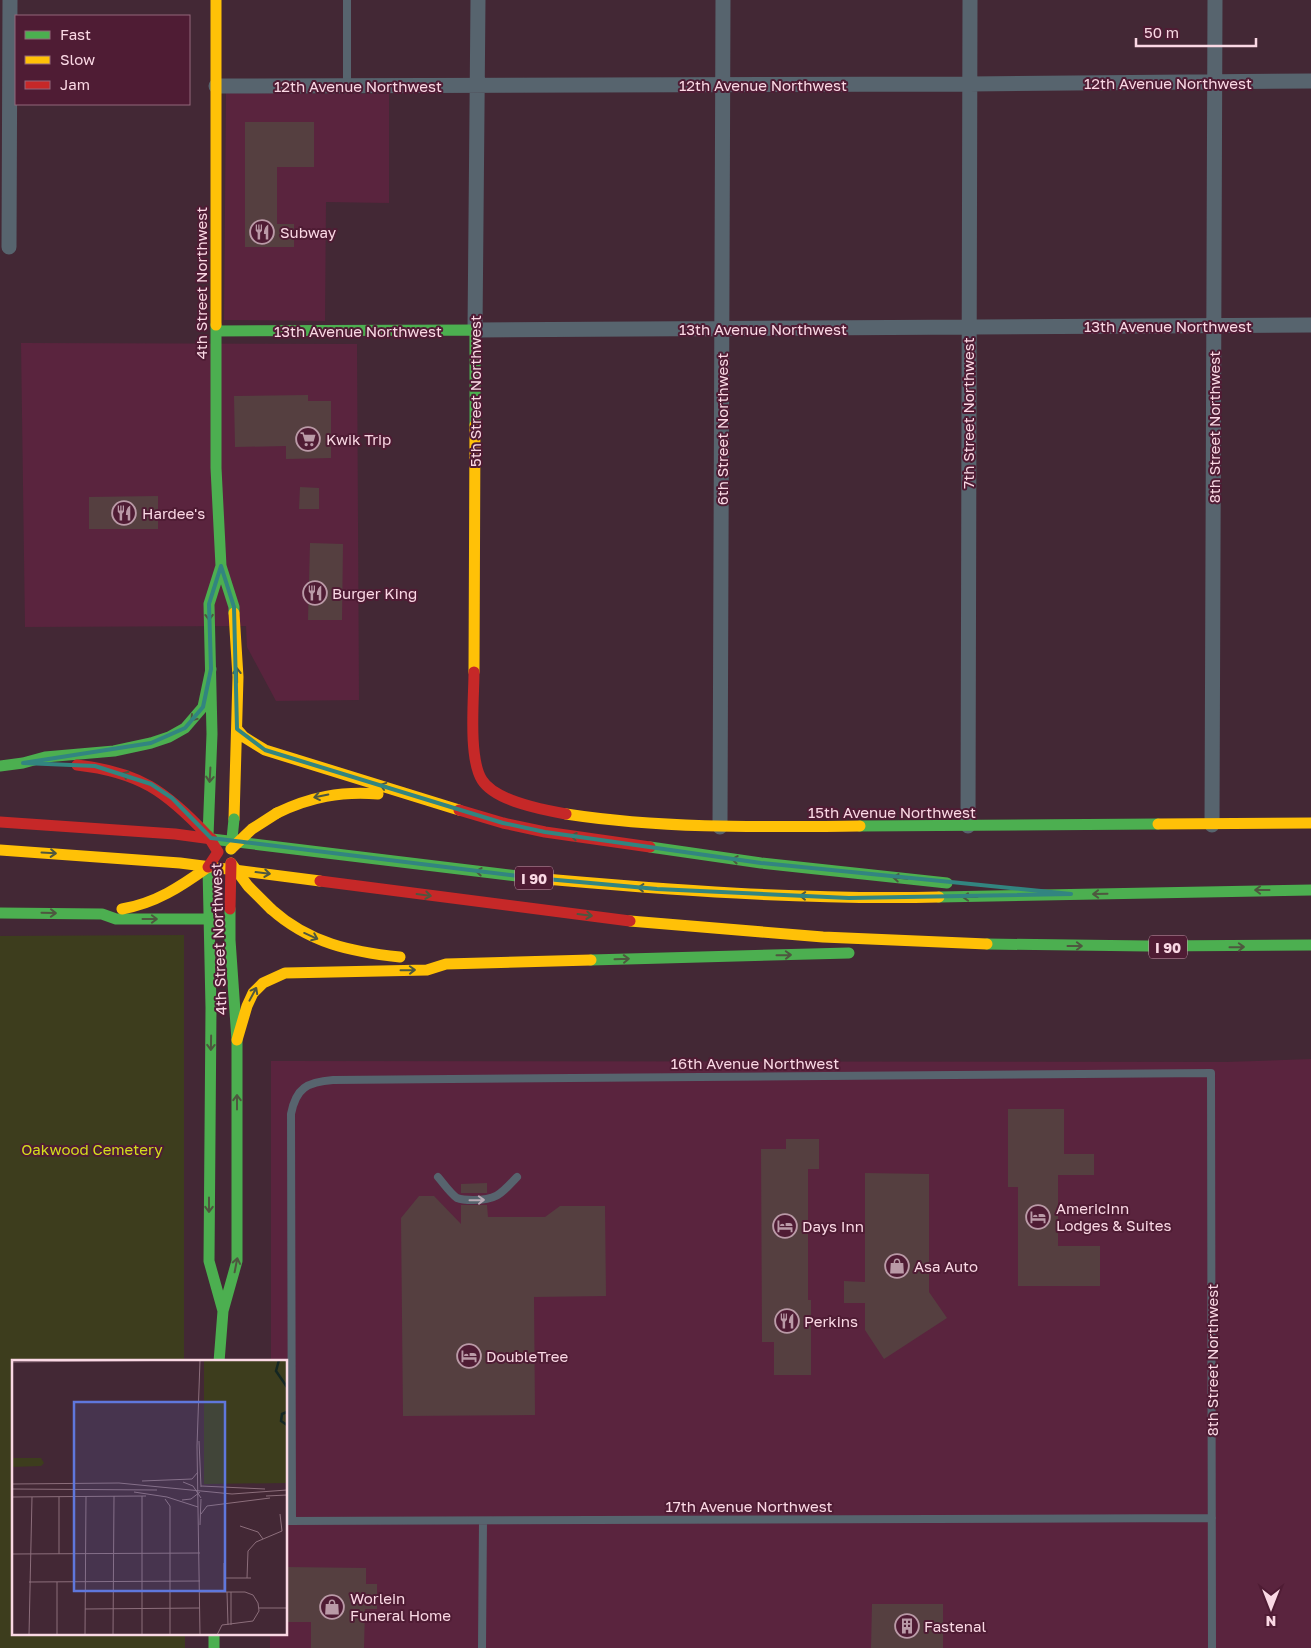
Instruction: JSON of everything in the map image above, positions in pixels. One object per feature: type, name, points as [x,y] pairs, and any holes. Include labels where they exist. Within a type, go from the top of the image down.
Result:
[{"type":"main road","name":"4th Street Northwest","points":[[216,0],[216,468],[221,566],[234,607],[238,677],[236,794],[234,819],[225,854],[231,890],[230,940],[237,1040],[238,1261],[223,1312],[219,1360]]},
{"type":"main road","name":"13th Avenue Northwest","points":[[216,331],[475,330]]},
{"type":"main road","name":"5th Street Northwest","points":[[475,330],[474,745],[475,758],[482,781]]},
{"type":"main road","name":"4th Street Northwest","points":[[221,566],[209,604],[212,734],[208,836],[208,919],[211,1008],[209,1261],[223,1312]]},
{"type":"main road","points":[[0,766],[23,763],[45,757],[114,750],[151,743],[169,737],[185,728],[203,706],[211,670]]},
{"type":"main road","points":[[237,729],[244,737],[265,750],[503,823],[578,837],[761,863],[1071,894]]},
{"type":"main road","points":[[23,763],[42,766],[77,765],[110,769],[151,784],[172,798],[225,854],[248,886],[271,909],[292,927],[328,944],[369,953],[446,964],[859,952]]},
{"type":"main road","name":"15th Avenue Northwest","points":[[482,781],[492,791],[511,800],[536,808],[624,822],[720,827],[1311,823]]},
{"type":"main road","points":[[102,914],[114,909],[138,906],[164,898],[225,854],[252,829],[277,813],[303,800],[344,792],[381,795],[433,811],[455,808]]},
{"type":"main road","points":[[208,887],[225,854],[209,813]]},
{"type":"main road","name":"I 90","points":[[0,822],[175,834],[535,878],[657,888],[849,898],[1311,890]]},
{"type":"main road","name":"I 90","points":[[0,850],[78,854],[180,863],[662,924],[918,942],[1026,946],[1212,947],[1311,945]]},
{"type":"main road","points":[[0,912],[102,914],[116,919],[208,919]]},
{"type":"main road","points":[[886,951],[1026,946]]},
{"type":"main road","points":[[237,1040],[248,1005],[257,987],[285,973],[427,970],[446,964]]},
{"type":"street","points":[[9,247],[5,110],[10,0]]},
{"type":"street","name":"5th Street Northwest","points":[[475,330],[478,0]]},
{"type":"street","name":"6th Street Northwest","points":[[720,827],[722,0]]},
{"type":"street","name":"7th Street Northwest","points":[[968,826],[970,0]]},
{"type":"street","name":"8th Street Northwest","points":[[1212,825],[1215,0]]},
{"type":"street","name":"12th Avenue Northwest","points":[[216,86],[1311,81]]},
{"type":"street","name":"13th Avenue Northwest","points":[[475,330],[1311,325]]},
{"type":"lane","points":[[346,86],[347,0]]},
{"type":"lane","name":"16th Avenue Northwest","points":[[289,1521],[291,1114],[296,1096],[309,1084],[333,1080],[1212,1073]]},
{"type":"lane","name":"8th Street Northwest","points":[[1212,1073],[1212,1648]]},
{"type":"lane","points":[[438,1177],[457,1198],[463,1200],[496,1198],[517,1177]]},
{"type":"lane","name":"17th Avenue Northwest","points":[[289,1521],[1212,1518]]},
{"type":"lane","points":[[482,1648],[483,1521]]},
{"type":"highlighted area","points":[[221,566],[234,607],[237,729],[265,750],[503,823],[545,832],[761,863],[1071,894],[849,898],[657,889],[535,878],[211,838],[172,798],[151,784],[95,766],[23,763],[151,743],[185,728],[203,707],[211,669],[209,604]]},
{"type":"shaded area","points":[[226,93],[389,94],[389,203],[326,202],[325,321],[224,320]]},
{"type":"shaded area","points":[[21,343],[357,344],[359,700],[276,701],[247,647],[246,626],[25,627]]},
{"type":"shaded area","points":[[1311,1059],[1311,1648],[270,1648],[270,1636],[288,1636],[288,1360],[271,1360],[271,1061],[1226,1062]]},
{"type":"green space","name":"Oakwood Cemetery","points":[[184,935],[184,1360],[12,1360],[12,1636],[185,1636],[185,1648],[0,1648],[0,936]]},
{"type":"building","points":[[245,122],[314,122],[314,167],[277,167],[277,224],[294,224],[294,247],[245,247]]},
{"type":"building","points":[[308,395],[308,401],[331,401],[331,458],[286,459],[286,446],[235,447],[234,396]]},
{"type":"building","points":[[300,487],[319,488],[319,509],[299,509]]},
{"type":"building","name":"Hardee's","points":[[158,496],[158,529],[89,529],[89,497]]},
{"type":"building","points":[[310,543],[343,544],[342,620],[308,620]]},
{"type":"building","name":"AmericInn Lodges & Suites","points":[[1008,1109],[1064,1109],[1064,1154],[1094,1154],[1094,1175],[1058,1175],[1058,1246],[1100,1246],[1100,1286],[1018,1286],[1018,1187],[1008,1187]]},
{"type":"building","name":"Days Inn","points":[[786,1139],[819,1139],[819,1169],[808,1169],[808,1300],[811,1300],[811,1375],[774,1375],[774,1342],[762,1342],[761,1149],[786,1149]]},
{"type":"building","name":"Asa Auto","points":[[865,1173],[929,1174],[929,1292],[947,1318],[884,1359],[865,1330],[865,1303],[844,1303],[844,1281],[865,1282]]},
{"type":"building","points":[[487,1183],[487,1193],[461,1193],[461,1184]]},
{"type":"building","name":"DoubleTree","points":[[419,1196],[434,1196],[461,1224],[461,1205],[487,1205],[488,1217],[545,1217],[560,1206],[605,1206],[606,1296],[534,1297],[535,1415],[403,1416],[401,1218]]},
{"type":"building","name":"Worlein Funeral Home","points":[[288,1567],[366,1568],[366,1584],[377,1584],[377,1609],[365,1609],[364,1648],[311,1648],[311,1622],[288,1622]]},
{"type":"building","name":"Fastenal","points":[[872,1604],[943,1604],[943,1648],[871,1648]]},
{"type":"traffic: fast","points":[[216,325],[216,468],[221,566],[234,607],[234,613]]},
{"type":"traffic: fast","points":[[216,331],[475,330],[475,425]]},
{"type":"traffic: fast","points":[[208,836],[212,734],[209,604],[221,566]]},
{"type":"traffic: fast","points":[[0,766],[23,763],[45,757],[114,751],[169,737],[185,728],[203,707],[211,669]]},
{"type":"traffic: fast","points":[[231,849],[234,819]]},
{"type":"traffic: fast","points":[[860,826],[1158,824]]},
{"type":"traffic: fast","points":[[212,839],[534,878]]},
{"type":"traffic: fast","points":[[650,847],[761,863],[947,883]]},
{"type":"traffic: fast","points":[[208,867],[211,1008],[209,1261],[223,1311]]},
{"type":"traffic: fast","points":[[939,897],[1311,890]]},
{"type":"traffic: fast","points":[[219,1360],[223,1311],[237,1261],[237,1040],[230,940],[230,909]]},
{"type":"traffic: fast","points":[[0,913],[102,914],[116,919],[208,919]]},
{"type":"traffic: fast","points":[[987,944],[1148,946],[1311,945]]},
{"type":"traffic: fast","points":[[591,960],[849,953]]},
{"type":"traffic: fast","points":[[214,1636],[214,1648]]},
{"type":"traffic: slow","points":[[216,0],[216,325]]},
{"type":"traffic: slow","points":[[474,672],[475,425]]},
{"type":"traffic: slow","points":[[234,613],[238,677],[234,819]]},
{"type":"traffic: slow","points":[[237,729],[244,737],[265,750],[459,810]]},
{"type":"traffic: slow","points":[[277,813],[289,807],[326,796],[351,793],[378,794]]},
{"type":"traffic: slow","points":[[231,849],[252,829],[277,813]]},
{"type":"traffic: slow","points":[[566,814],[676,825],[750,827],[860,826]]},
{"type":"traffic: slow","points":[[1158,824],[1311,823]]},
{"type":"traffic: slow","points":[[0,850],[180,863],[320,881]]},
{"type":"traffic: slow","points":[[231,863],[248,886],[271,909]]},
{"type":"traffic: slow","points":[[122,909],[157,898],[188,881],[208,867]]},
{"type":"traffic: slow","points":[[534,878],[736,893],[888,898],[939,897]]},
{"type":"traffic: slow","points":[[271,909],[285,921],[300,930],[331,944],[348,949],[400,957]]},
{"type":"traffic: slow","points":[[630,921],[823,937],[987,944]]},
{"type":"traffic: slow","points":[[237,1040],[253,993],[263,983],[285,973],[427,970],[446,964],[591,960]]},
{"type":"traffic: jam","points":[[474,672],[473,743],[475,758],[482,780],[497,794],[508,799],[566,814]]},
{"type":"traffic: jam","points":[[77,765],[118,773],[150,786],[179,807],[208,836]]},
{"type":"traffic: jam","points":[[459,810],[503,823],[545,832],[650,847]]},
{"type":"traffic: jam","points":[[0,822],[175,834],[212,839]]},
{"type":"traffic: jam","points":[[208,836],[218,852],[208,867]]},
{"type":"traffic: jam","points":[[230,909],[231,863]]},
{"type":"traffic: jam","points":[[320,881],[630,921]]},
{"type":"place","name":"Subway","points":[[262,232]]},
{"type":"place","name":"Kwik Trip","points":[[308,439]]},
{"type":"place","name":"Hardee's","points":[[124,513]]},
{"type":"place","name":"Burger King","points":[[315,593]]},
{"type":"place","name":"AmericInn Lodges & Suites","points":[[1038,1217]]},
{"type":"place","name":"Days Inn","points":[[785,1226]]},
{"type":"place","name":"Asa Auto","points":[[897,1266]]},
{"type":"place","name":"Perkins","points":[[787,1321]]},
{"type":"place","name":"DoubleTree","points":[[469,1356]]},
{"type":"place","name":"Worlein Funeral Home","points":[[332,1607]]},
{"type":"place","name":"Fastenal","points":[[907,1626]]}]
